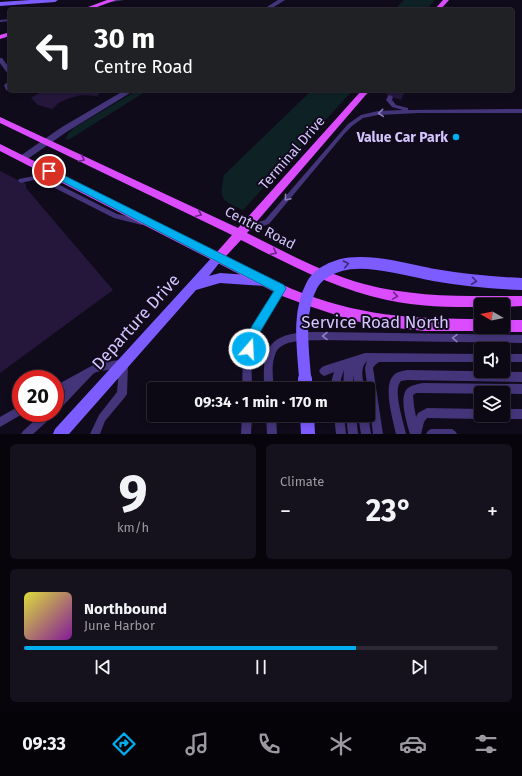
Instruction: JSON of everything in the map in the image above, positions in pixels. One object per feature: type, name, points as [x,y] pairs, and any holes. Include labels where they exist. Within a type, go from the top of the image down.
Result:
[{"type":"main road","points":[[89,8],[113,0]]},
{"type":"main road","points":[[439,8],[446,0]]},
{"type":"main road","name":"Terminal Drive","points":[[241,232],[364,92]]},
{"type":"main road","name":"Centre Road","points":[[0,120],[210,219],[241,232],[310,270],[343,283],[380,293],[425,301],[522,301]]},
{"type":"main road","points":[[0,146],[280,289],[325,307],[375,320],[412,324],[474,325]]},
{"type":"main road","name":"Departure Drive","points":[[219,257],[241,232]]},
{"type":"main road","points":[[510,326],[522,326]]},
{"type":"street","points":[[3,4],[55,0]]},
{"type":"street","points":[[268,8],[282,0]]},
{"type":"street","points":[[23,158],[65,129],[128,92]]},
{"type":"street","name":"Departure Drive","points":[[60,434],[219,257]]},
{"type":"street","points":[[305,382],[302,328],[304,303],[311,284],[324,271],[342,264],[354,262],[469,281],[522,284]]},
{"type":"street","points":[[192,287],[220,278],[265,281]]},
{"type":"street","points":[[307,422],[308,434]]},
{"type":"lane","points":[[106,2],[122,0]]},
{"type":"lane","points":[[0,59],[8,70]]},
{"type":"lane","points":[[390,97],[390,103],[399,108],[420,111]]},
{"type":"lane","points":[[396,98],[396,104],[399,108]]},
{"type":"lane","points":[[241,232],[267,222],[343,132],[358,119],[378,113],[420,111],[522,111]]},
{"type":"lane","points":[[21,182],[34,178],[42,179],[116,216],[156,225]]},
{"type":"lane","points":[[247,382],[250,342],[280,289]]},
{"type":"lane","name":"Service Road North","points":[[269,382],[269,362],[271,352],[279,342],[292,338],[322,336],[522,339]]},
{"type":"lane","points":[[378,434],[369,368],[373,360],[381,357]]},
{"type":"lane","points":[[324,371],[362,358],[474,358]]},
{"type":"lane","points":[[349,382],[350,370],[362,358]]},
{"type":"lane","points":[[359,382],[358,366],[362,358]]},
{"type":"lane","points":[[510,358],[522,358]]},
{"type":"lane","points":[[64,386],[95,368],[124,363],[122,394],[102,418],[95,434]]},
{"type":"lane","points":[[337,382],[338,372],[346,363]]},
{"type":"lane","points":[[64,399],[95,368]]},
{"type":"lane","points":[[401,434],[393,387],[395,380],[400,376],[522,377]]},
{"type":"lane","points":[[416,434],[408,398],[410,392],[413,390],[423,388],[522,389]]},
{"type":"lane","points":[[416,434],[420,418],[422,415],[427,413],[474,414]]},
{"type":"lane","points":[[510,414],[522,414]]},
{"type":"lane","points":[[0,422],[12,415]]},
{"type":"lane","points":[[26,434],[40,422]]},
{"type":"lane","points":[[246,434],[247,422]]},
{"type":"lane","points":[[271,422],[272,434]]},
{"type":"lane","points":[[340,422],[341,434]]},
{"type":"lane","points":[[352,422],[354,434]]},
{"type":"lane","points":[[364,422],[366,434]]},
{"type":"lane","points":[[431,434],[452,434]]},
{"type":"green space","points":[[404,0],[435,0],[428,8],[396,8]]},
{"type":"green space","points":[[135,92],[145,92],[70,139],[65,139],[74,128]]},
{"type":"green space","points":[[310,92],[351,92],[243,210],[230,204],[223,198],[222,190],[224,175]]},
{"type":"building","points":[[41,92],[100,92],[97,96],[81,95],[70,98],[60,102],[52,109],[38,105],[31,98]]},
{"type":"building","points":[[388,92],[404,93],[401,100],[386,95]]},
{"type":"building","points":[[0,171],[26,184],[26,188],[113,290],[0,373]]},
{"type":"place","name":"Value Car Park","points":[[456,137]]},
{"type":"route","points":[[49,171],[280,289],[256,330],[250,342],[249,349]]}]
